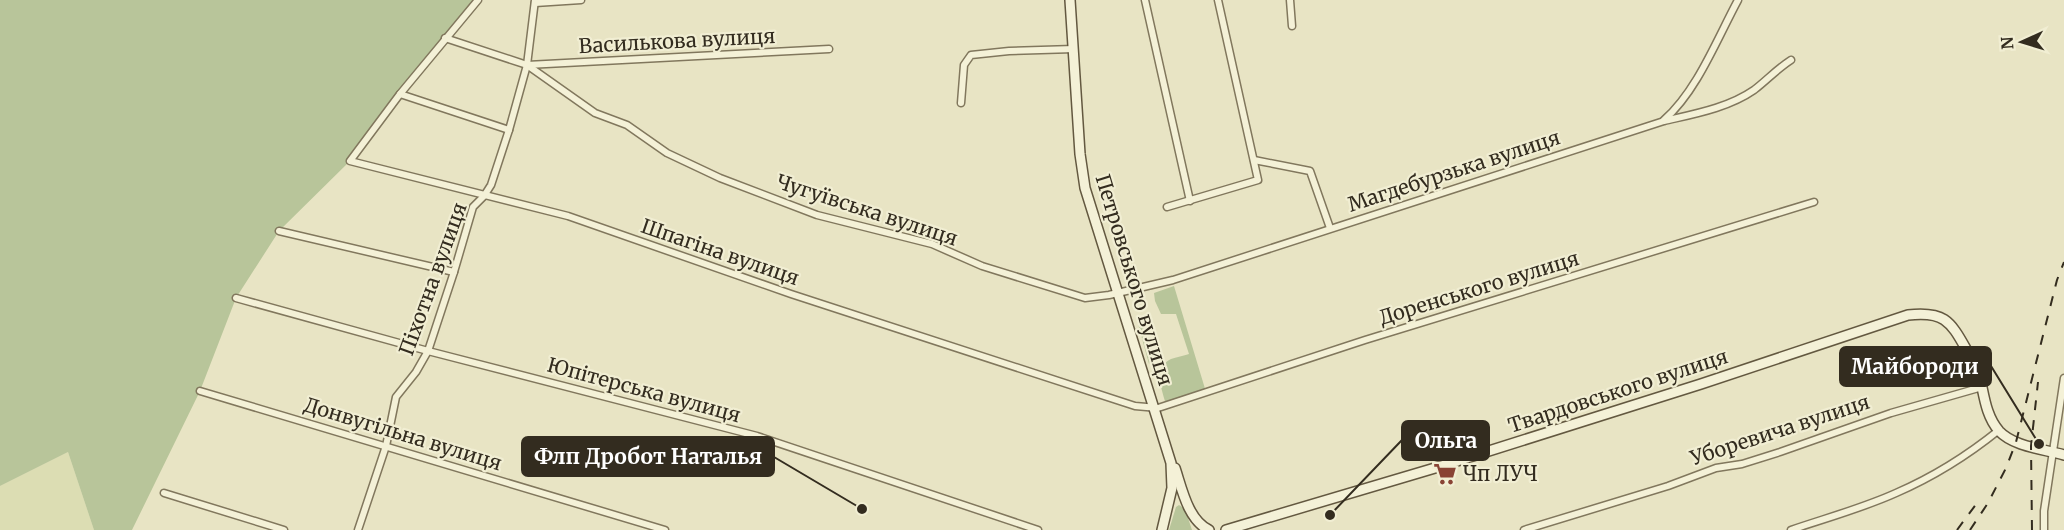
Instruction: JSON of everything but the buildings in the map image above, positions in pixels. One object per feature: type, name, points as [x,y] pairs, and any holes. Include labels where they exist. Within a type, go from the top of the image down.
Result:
[{"type":"main road","name":"Петровського вулиця","points":[[1070,0],[1079,143],[1085,188],[1155,408],[1173,475],[1162,530]]},
{"type":"main road","name":"Твардовського вулиця","points":[[1226,530],[1435,468],[1746,370],[1908,315],[1927,313],[1940,317],[1953,327],[1978,371],[1982,387]]},
{"type":"main road","points":[[1982,387],[1988,411],[1999,430],[2016,442],[2064,455]]},
{"type":"main road","points":[[1163,436],[1189,507],[1200,526],[1209,530]]},
{"type":"main road","points":[[1169,501],[1180,501],[1189,507]]},
{"type":"street","name":"Шпагіна вулиця","points":[[477,0],[400,94],[350,161],[568,216],[847,312],[1135,406],[1155,408]]},
{"type":"street","points":[[535,1],[581,0]]},
{"type":"street","points":[[1145,0],[1190,201]]},
{"type":"street","points":[[1167,207],[1258,180],[1218,0]]},
{"type":"street","points":[[1290,0],[1292,26]]},
{"type":"street","points":[[1664,121],[1678,108],[1689,92],[1738,0]]},
{"type":"street","name":"Піхотна вулиця","points":[[358,530],[386,446],[396,397],[416,372],[428,351],[473,207],[484,196],[491,184],[527,65],[535,1]]},
{"type":"street","points":[[445,38],[527,65]]},
{"type":"street","name":"Василькова вулиця","points":[[527,65],[830,49]]},
{"type":"street","points":[[961,103],[964,65],[971,55],[1008,51],[1074,50]]},
{"type":"street","name":"Магдебурзька вулиця","points":[[1117,293],[1173,280],[1664,121],[1697,113],[1754,90],[1776,69],[1791,60]]},
{"type":"street","name":"Чугуївська вулиця","points":[[527,65],[595,113],[627,125],[667,153],[720,178],[817,215],[932,243],[982,266],[1085,298],[1117,293]]},
{"type":"street","points":[[400,94],[509,129]]},
{"type":"street","points":[[1254,160],[1310,171],[1330,228]]},
{"type":"street","name":"Доренського вулиця","points":[[1155,408],[1208,393],[1376,337],[1814,202]]},
{"type":"street","points":[[279,231],[454,272]]},
{"type":"street","name":"Юпітерська вулиця","points":[[237,298],[428,351],[757,436],[1038,530]]},
{"type":"street","points":[[2044,530],[2044,511],[2064,378]]},
{"type":"street","name":"Уборевича вулиця","points":[[1524,530],[1668,486],[1716,468],[1742,464],[1771,455],[1891,413],[1982,387]]},
{"type":"street","name":"Донвугільна вулиця","points":[[200,391],[665,530]]},
{"type":"street","points":[[1791,530],[1895,494],[1941,470],[1999,430]]},
{"type":"street","points":[[164,493],[284,530]]},
{"type":"green space","points":[[0,0],[478,0],[350,161],[279,231],[236,298],[200,391],[132,530],[94,530],[68,452],[0,486]]},
{"type":"green space","points":[[1174,286],[1206,392],[1166,404],[1160,380],[1162,368],[1171,359],[1189,354],[1176,314],[1161,314],[1155,301],[1154,293]]},
{"type":"green space","points":[[1137,320],[1144,329],[1151,346],[1149,364]]},
{"type":"green space","points":[[68,452],[94,530],[0,530],[0,486]]},
{"type":"green space","points":[[1179,505],[1185,509],[1192,530],[1169,530],[1176,507]]},
{"type":"railway","points":[[1970,530],[1988,503],[2016,442],[2057,280],[2064,262]]},
{"type":"railway","points":[[2032,530],[2031,446],[2038,382]]},
{"type":"railway","points":[[1957,530],[1980,499]]},
{"type":"place","name":"Майбороди","points":[[2039,444]]},
{"type":"place","name":"Чп ЛУЧ","points":[[1445,474]]},
{"type":"place","name":"Флп Дробот Наталья","points":[[862,509]]},
{"type":"place","name":"Ольга","points":[[1330,515]]}]
